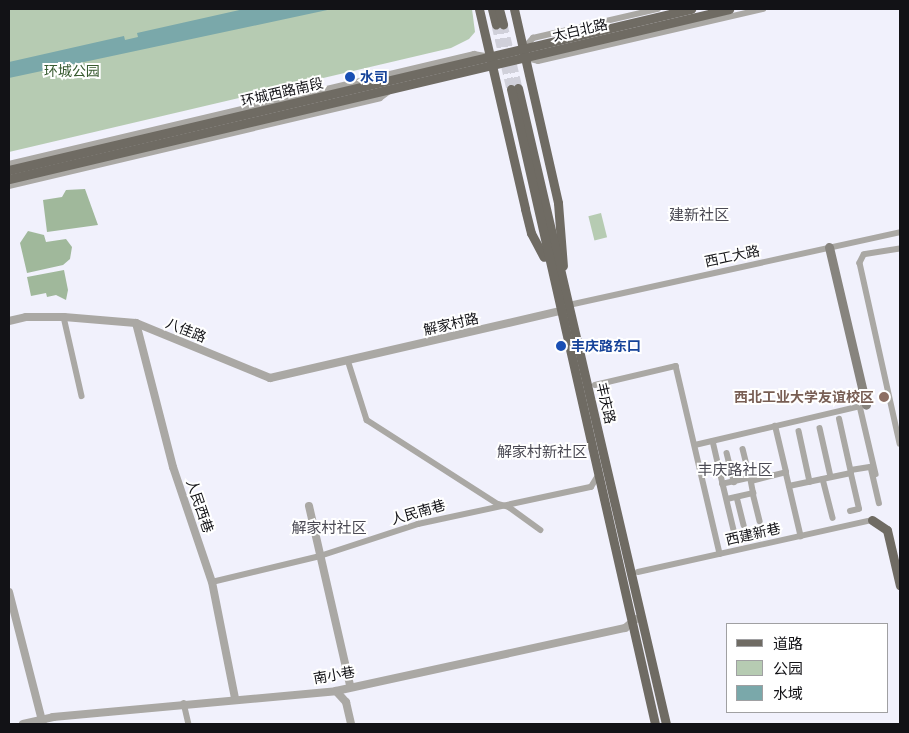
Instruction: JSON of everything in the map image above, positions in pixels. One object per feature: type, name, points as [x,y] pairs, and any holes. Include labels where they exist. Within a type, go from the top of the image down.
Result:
[{"type":"main road","points":[[478,9],[531,233],[540,246],[556,293]]},
{"type":"main road","points":[[492,9],[499,24],[499,9]]},
{"type":"main road","points":[[514,9],[558,203],[568,302]]},
{"type":"main road","name":"太白北路","points":[[524,53],[691,9]]},
{"type":"main road","name":"太白北路","points":[[524,53],[729,9]]},
{"type":"main road","name":"环城西路南段","points":[[9,180],[394,88],[524,53]]},
{"type":"main road","name":"环城西路南段","points":[[9,170],[364,87],[491,61]]},
{"type":"main road","name":"丰庆路","points":[[655,724],[556,293],[514,89],[568,302],[666,724]]},
{"type":"main road","points":[[829,247],[863,406]]},
{"type":"main road","points":[[872,520],[887,530],[900,586]]},
{"type":"street","points":[[658,9],[533,38],[524,53],[538,61],[763,9]]},
{"type":"street","name":"环城西路南段","points":[[9,164],[474,54],[491,61]]},
{"type":"street","points":[[364,87],[378,76]]},
{"type":"street","name":"环城西路南段","points":[[9,186],[380,98],[394,88]]},
{"type":"street","name":"西工大路","points":[[568,302],[900,232]]},
{"type":"street","points":[[900,249],[864,255],[860,263],[900,444]]},
{"type":"street","name":"解家村路","points":[[348,360],[560,310]]},
{"type":"street","name":"八佳路","points":[[9,321],[26,317],[64,317],[136,323],[270,378],[348,360]]},
{"type":"street","points":[[64,317],[82,396]]},
{"type":"street","name":"人民西巷","points":[[136,323],[173,467],[212,582],[234,698]]},
{"type":"street","points":[[348,360],[367,420],[498,504],[509,507],[541,530]]},
{"type":"street","points":[[595,385],[676,366],[720,554]]},
{"type":"street","points":[[695,445],[863,406],[876,474]]},
{"type":"street","points":[[839,418],[860,509],[850,510]]},
{"type":"street","points":[[775,426],[801,536]]},
{"type":"street","points":[[820,428],[831,477]]},
{"type":"street","points":[[799,432],[810,482]]},
{"type":"street","points":[[713,441],[734,530]]},
{"type":"street","points":[[744,449],[760,521]]},
{"type":"street","points":[[727,452],[734,482]]},
{"type":"street","points":[[789,486],[871,468],[879,503]]},
{"type":"street","points":[[723,484],[786,472]]},
{"type":"street","name":"人民南巷","points":[[212,582],[320,556],[418,524],[490,507],[509,507],[591,487],[598,476]]},
{"type":"street","points":[[823,479],[832,518]]},
{"type":"street","points":[[727,499],[753,493]]},
{"type":"street","points":[[737,497],[744,525]]},
{"type":"street","points":[[309,506],[350,686]]},
{"type":"street","name":"西建新巷","points":[[638,572],[872,520]]},
{"type":"street","points":[[9,592],[43,721]]},
{"type":"street","name":"南小巷","points":[[23,724],[184,703],[336,691],[350,686],[625,628],[631,620],[642,618]]},
{"type":"street","points":[[336,691],[346,702],[351,724]]},
{"type":"street","points":[[184,703],[189,724]]},
{"type":"green space","name":"环城公园","points":[[9,9],[472,9],[475,32],[469,39],[451,48],[9,152]]},
{"type":"green space","points":[[601,213],[607,237],[594,240],[588,216]]},
{"type":"shaded area","points":[[85,189],[98,225],[47,232],[43,200],[62,197],[66,190]]},
{"type":"shaded area","points":[[28,231],[44,235],[46,242],[66,239],[72,247],[70,259],[63,265],[27,273],[20,243]]},
{"type":"shaded area","points":[[64,270],[68,290],[66,300],[56,295],[47,297],[46,293],[31,296],[27,277]]},
{"type":"water","points":[[244,9],[332,9],[9,78],[9,62],[124,36],[125,40],[138,37],[137,33]]},
{"type":"tunnel","points":[[503,24],[518,88]]},
{"type":"tunnel","points":[[496,25],[511,89]]},
{"type":"place","name":"水司","points":[[350,77]]},
{"type":"place","name":"丰庆路东口","points":[[561,346]]},
{"type":"place","name":"西北工业大学友谊校区","points":[[884,397]]},
{"type":"district","name":"建新社区","points":[[699,215]]},
{"type":"district","name":"解家村新社区","points":[[542,452]]},
{"type":"district","name":"丰庆路社区","points":[[735,470]]},
{"type":"district","name":"解家村社区","points":[[329,528]]}]
